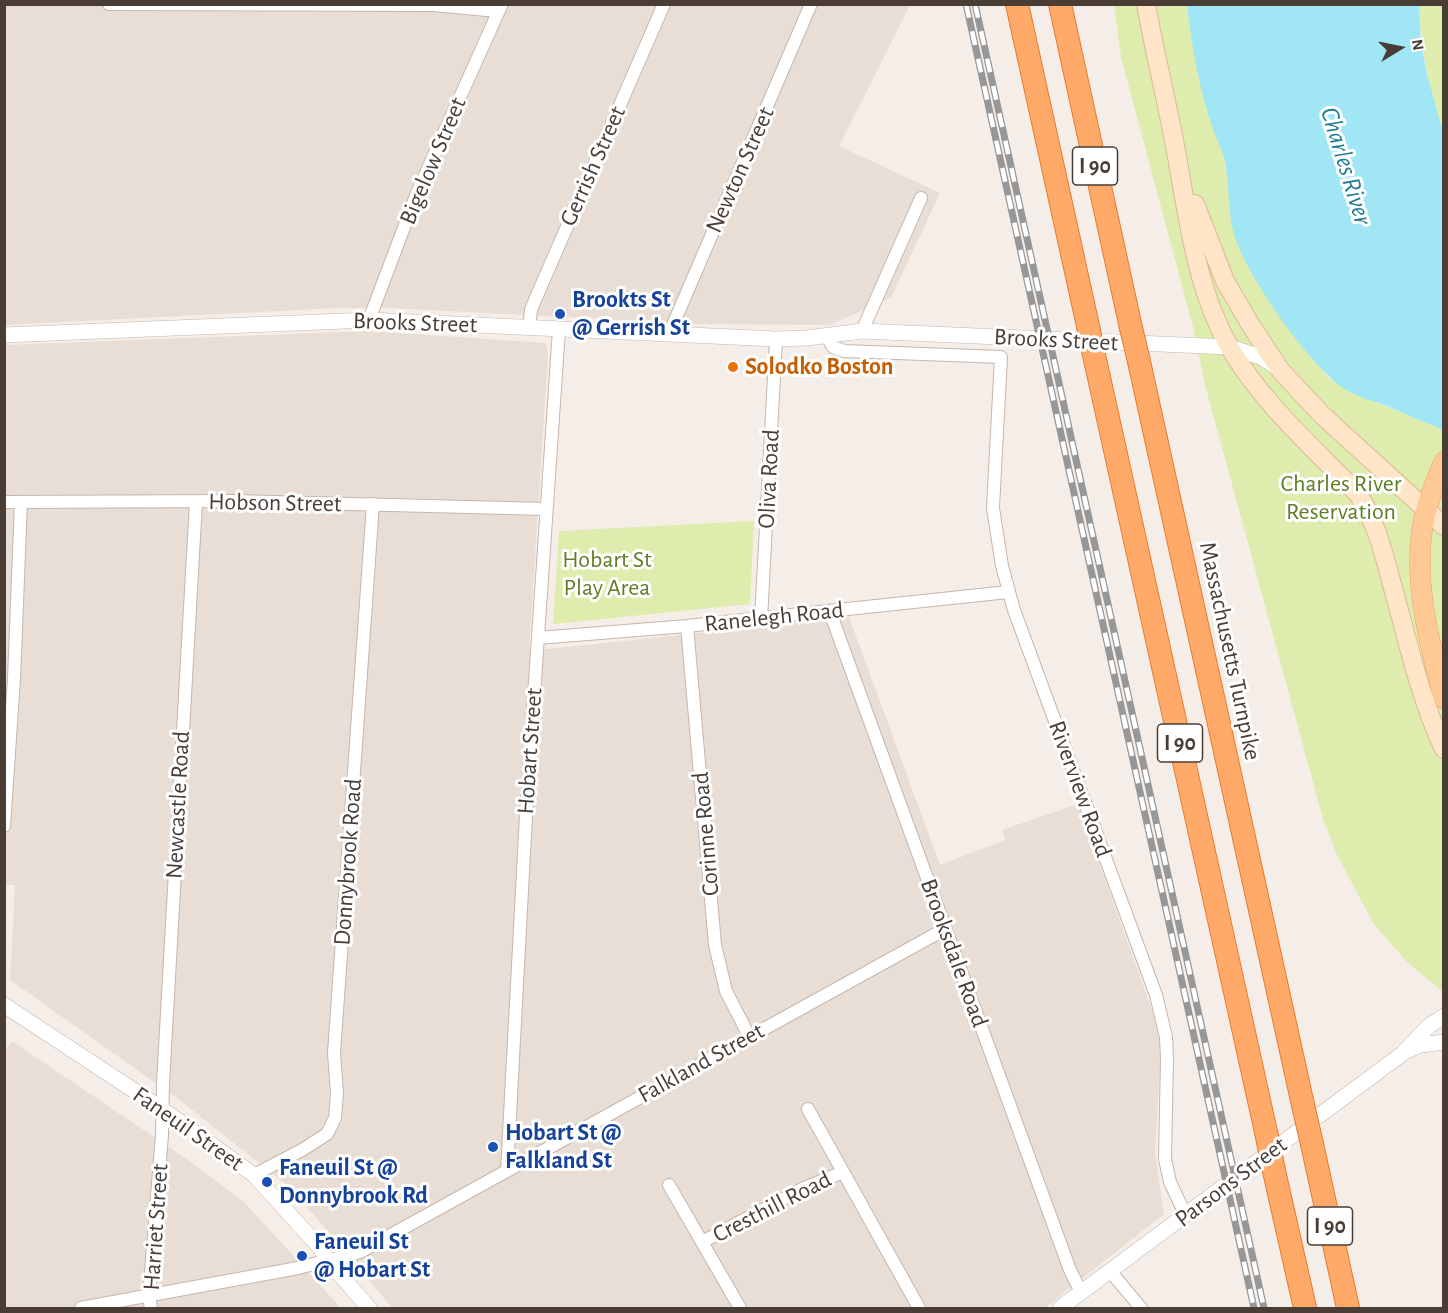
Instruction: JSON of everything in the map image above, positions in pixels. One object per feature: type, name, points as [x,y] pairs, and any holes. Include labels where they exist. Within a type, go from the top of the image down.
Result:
[{"type":"highway","name":"I 90","points":[[1017,4],[1305,1308]]},
{"type":"highway","name":"Massachusetts Turnpike","points":[[1059,4],[1348,1308]]},
{"type":"main road","points":[[1146,4],[1199,267],[1216,319],[1229,347],[1244,369],[1281,415],[1358,494],[1366,506],[1379,536],[1426,705],[1443,749]]},
{"type":"main road","points":[[1174,142],[1210,247],[1225,280],[1250,324],[1281,370],[1322,415],[1443,526]]},
{"type":"main road","points":[[1443,462],[1426,510],[1420,543],[1420,574],[1426,621],[1438,651],[1443,699]]},
{"type":"street","points":[[109,4],[433,5],[500,8]]},
{"type":"street","name":"Gerrish Street","points":[[529,328],[531,309],[664,4]]},
{"type":"street","name":"Newton Street","points":[[669,334],[811,4]]},
{"type":"street","name":"Bigelow Street","points":[[369,320],[417,193],[500,8]]},
{"type":"street","points":[[862,331],[921,198]]},
{"type":"street","name":"Brooks Street","points":[[4,335],[369,320],[776,339],[862,331],[1229,347],[1261,357],[1281,370]]},
{"type":"street","name":"Hobart Street","points":[[507,1171],[527,797],[559,330]]},
{"type":"street","name":"Brooks Street","points":[[826,335],[834,347],[844,351],[1001,357]]},
{"type":"street","name":"Oliva Road","points":[[761,619],[776,339]]},
{"type":"street","name":"Riverview Road","points":[[1001,357],[993,508],[1008,592],[1156,995],[1166,1037],[1165,1159],[1170,1182],[1186,1216]]},
{"type":"street","name":"Hobson Street","points":[[4,502],[373,504],[546,509]]},
{"type":"street","points":[[4,826],[14,679],[21,502]]},
{"type":"street","name":"Newcastle Road","points":[[162,1109],[196,502]]},
{"type":"street","name":"Donnybrook Road","points":[[254,1174],[302,1150],[327,1134],[335,1118],[337,1093],[334,1053],[373,504]]},
{"type":"street","name":"Ranelegh Road","points":[[538,638],[761,619],[1008,592]]},
{"type":"street","name":"Brooksdale Road","points":[[830,612],[1070,1270],[1081,1292]]},
{"type":"street","name":"Corinne Road","points":[[687,626],[716,945],[726,991],[749,1036]]},
{"type":"street","name":"Falkland Street","points":[[81,1308],[150,1302],[360,1252],[945,928]]},
{"type":"street","name":"Faneuil Street","points":[[4,1005],[162,1109],[254,1174],[321,1249],[369,1308]]},
{"type":"street","name":"Parsons Street","points":[[1402,1054],[1420,1034],[1443,1016]]},
{"type":"street","name":"Parsons Street","points":[[1060,1308],[1402,1054],[1420,1045],[1443,1042]]},
{"type":"street","name":"Harriet Street","points":[[150,1302],[162,1109]]},
{"type":"street","name":"Cresthill Road","points":[[808,1109],[919,1308]]},
{"type":"street","name":"Cresthill Road","points":[[702,1242],[802,1189],[843,1172]]},
{"type":"street","name":"Cresthill Road","points":[[669,1185],[740,1308]]},
{"type":"street","points":[[1110,1271],[1141,1308]]},
{"type":"shaded area","points":[[5,5],[910,5],[839,146],[940,193],[891,298],[830,325],[697,324],[390,308],[338,308],[5,325]]},
{"type":"shaded area","points":[[369,331],[546,343],[548,355],[529,651],[849,617],[940,865],[1005,840],[1002,830],[1078,804],[1156,1021],[1161,1051],[1155,1152],[1164,1214],[1045,1308],[392,1308],[289,1187],[181,1101],[10,980],[15,885],[5,885],[4,345]]},
{"type":"shaded area","points":[[12,1041],[185,1158],[244,1202],[341,1308],[5,1308],[4,1051]]},
{"type":"green space","name":"Charles River Reservation","points":[[1114,5],[1187,5],[1206,105],[1223,154],[1230,194],[1296,339],[1329,378],[1348,391],[1437,427],[1443,432],[1443,992],[1406,961],[1373,923],[1337,855],[1323,819],[1205,385],[1193,327],[1121,57]]},
{"type":"green space","points":[[1419,5],[1443,5],[1443,133],[1426,70]]},
{"type":"green space","name":"Hobart St Play Area","points":[[754,521],[750,604],[553,624],[559,531]]},
{"type":"water","name":"Charles River","points":[[1187,5],[1419,5],[1421,43],[1443,133],[1443,432],[1437,427],[1387,406],[1362,398],[1334,381],[1284,323],[1254,277],[1233,229],[1223,154],[1208,114],[1200,83]]},
{"type":"railway","points":[[966,4],[1254,1308]]},
{"type":"railway","points":[[975,4],[1264,1308]]},
{"type":"place","name":"Brookts St @ Gerrish St","points":[[560,314]]},
{"type":"place","name":"Solodko Boston","points":[[733,367]]},
{"type":"place","name":"Hobart St @ Falkland St","points":[[493,1147]]},
{"type":"place","name":"Faneuil St @ Donnybrook Rd","points":[[267,1182]]},
{"type":"place","name":"Faneuil St @ Hobart St","points":[[302,1256]]}]
